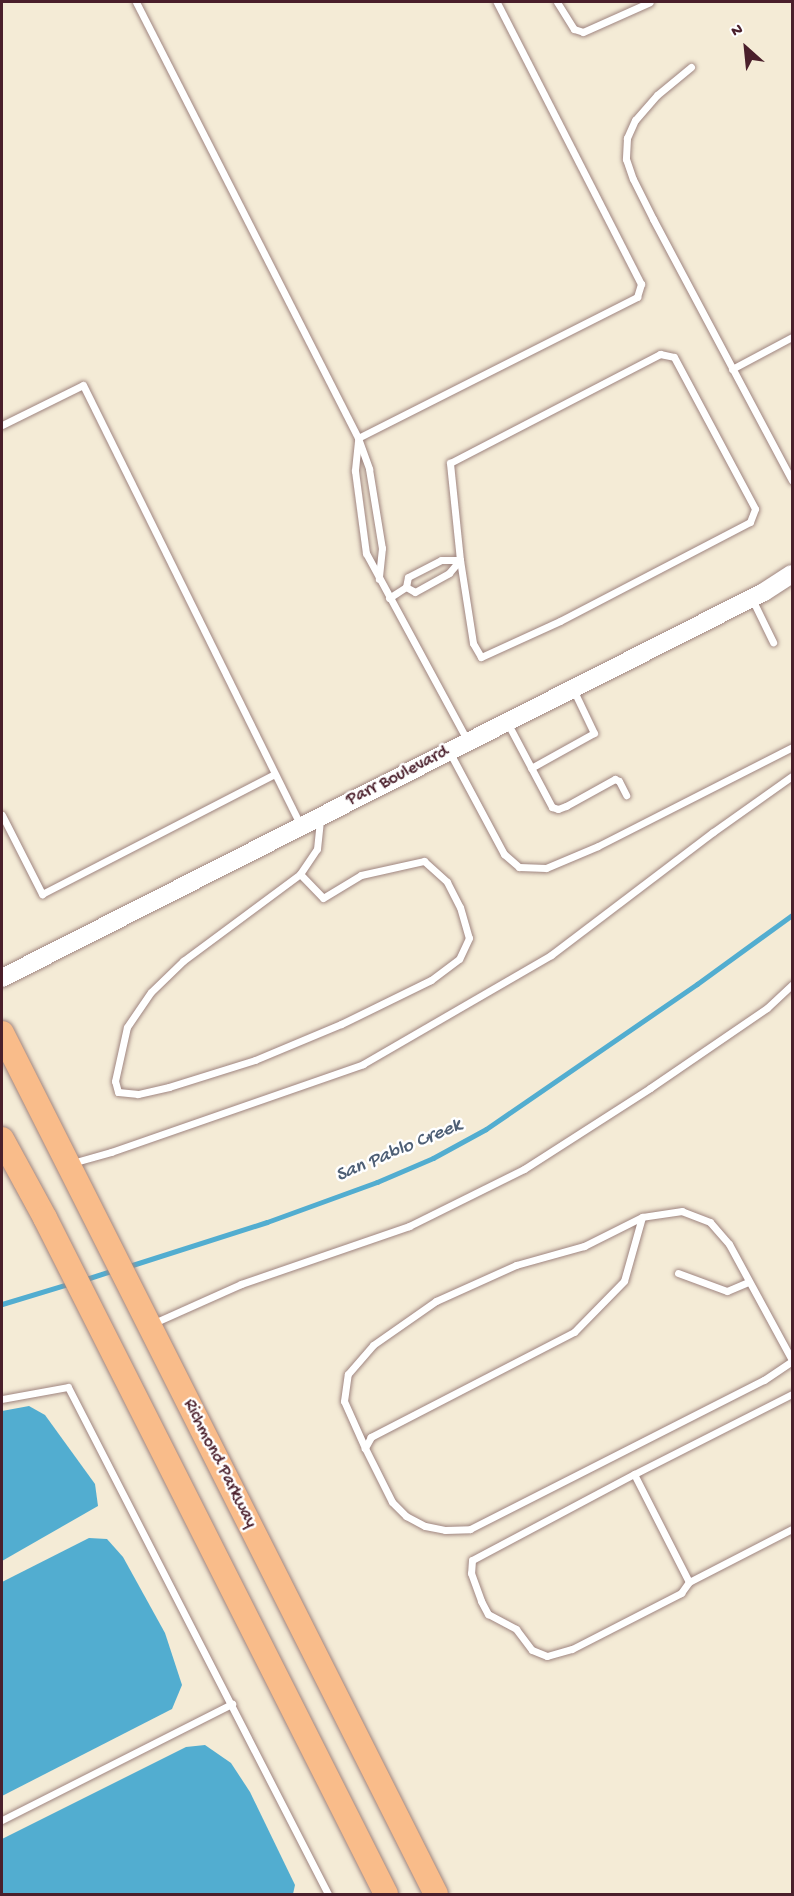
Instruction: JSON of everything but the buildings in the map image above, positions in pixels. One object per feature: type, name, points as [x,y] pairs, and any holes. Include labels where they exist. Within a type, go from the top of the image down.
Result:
[{"type":"highway","name":"Richmond Parkway","points":[[2,1033],[436,1894]]},
{"type":"highway","points":[[2,1139],[45,1218],[386,1894]]},
{"type":"street","name":"Parr Boulevard","points":[[2,978],[751,598],[792,574]]},
{"type":"lane","points":[[136,2],[358,438],[369,469],[382,548],[379,579]]},
{"type":"lane","points":[[358,438],[638,297],[641,285],[497,2]]},
{"type":"lane","points":[[557,2],[574,29],[583,32],[650,2]]},
{"type":"lane","points":[[691,67],[657,95],[634,120],[627,138],[626,159],[643,200],[792,480]]},
{"type":"lane","points":[[732,369],[792,337]]},
{"type":"lane","points":[[406,587],[415,592],[449,573],[460,560],[450,463],[660,354],[674,357],[755,509],[750,522],[560,621],[480,657],[473,642],[460,560]]},
{"type":"lane","points":[[2,425],[83,385],[301,826]]},
{"type":"lane","points":[[358,438],[355,471],[366,553],[468,742]]},
{"type":"lane","points":[[389,598],[406,587],[408,577],[441,560],[460,560]]},
{"type":"lane","points":[[751,598],[773,642]]},
{"type":"lane","points":[[531,768],[594,733],[573,689]]},
{"type":"lane","points":[[507,722],[552,807],[566,806],[615,779],[619,781],[626,795]]},
{"type":"lane","points":[[449,751],[504,854],[519,867],[546,868],[598,846],[792,747]]},
{"type":"lane","points":[[2,814],[42,894],[274,774]]},
{"type":"lane","points":[[67,1164],[111,1152],[363,1064],[551,955],[713,832],[792,776]]},
{"type":"lane","points":[[300,874],[323,898],[361,875],[424,861],[447,882],[460,907],[469,938],[459,958],[431,980],[341,1024],[255,1060],[206,1076],[138,1094],[118,1092],[115,1082],[116,1070],[128,1027],[151,992],[183,961],[300,874],[317,849],[320,816]]},
{"type":"lane","points":[[149,1326],[241,1284],[409,1226],[524,1169],[650,1088],[767,1008],[792,985]]},
{"type":"lane","points":[[682,1211],[710,1222],[729,1244],[748,1282],[792,1361],[764,1380],[470,1528],[445,1530],[425,1526],[406,1516],[392,1502],[344,1401],[348,1374],[373,1345],[436,1301],[516,1265],[584,1246],[642,1217],[682,1211]]},
{"type":"lane","points":[[365,1448],[371,1437],[574,1332],[624,1281],[642,1217]]},
{"type":"lane","points":[[678,1273],[727,1291],[748,1282]]},
{"type":"lane","points":[[2,1399],[68,1387],[328,1894]]},
{"type":"lane","points":[[792,1394],[633,1474],[472,1560],[471,1573],[481,1602],[488,1614],[516,1629],[532,1650],[547,1656],[572,1649],[681,1593],[689,1582],[792,1530]]},
{"type":"lane","points":[[633,1474],[689,1582]]},
{"type":"lane","points":[[2,1820],[232,1704]]},
{"type":"water","points":[[29,1406],[45,1415],[95,1484],[98,1506],[2,1561],[2,1411]]},
{"type":"water","points":[[89,1538],[107,1539],[123,1557],[165,1633],[182,1685],[172,1709],[2,1796],[2,1582]]},
{"type":"water","points":[[205,1745],[231,1763],[250,1792],[295,1885],[293,1894],[2,1894],[2,1839],[186,1747]]},
{"type":"waterway","name":"San Pablo Creek","points":[[126,1267],[267,1222],[377,1182],[433,1158],[486,1129],[697,984],[792,915]]},
{"type":"waterway","name":"San Pablo Creek","points":[[83,1280],[114,1270]]},
{"type":"waterway","name":"San Pablo Creek","points":[[2,1304],[71,1283]]}]
